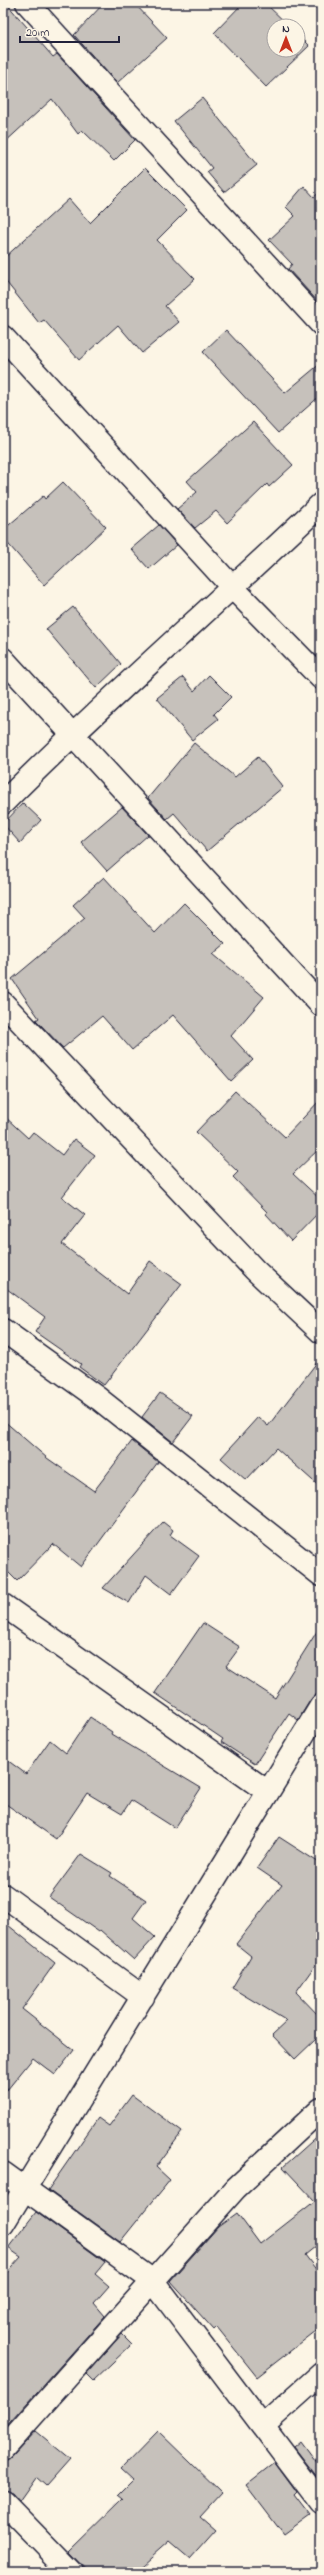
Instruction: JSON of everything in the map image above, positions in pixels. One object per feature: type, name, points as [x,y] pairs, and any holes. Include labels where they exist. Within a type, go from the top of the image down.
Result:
[{"type":"street","points":[[27,3],[321,324]]},
{"type":"street","points":[[3,337],[233,588],[321,678]]},
{"type":"street","points":[[3,803],[144,667],[233,588],[321,504]]},
{"type":"street","points":[[3,659],[321,1005]]},
{"type":"street","points":[[3,1003],[254,1270],[321,1332]]},
{"type":"street","points":[[3,1330],[99,1399],[321,1575]]},
{"type":"street","points":[[3,1605],[268,1792]]},
{"type":"street","points":[[3,2224],[26,2189],[321,1706]]},
{"type":"street","points":[[3,1895],[143,1997]]},
{"type":"street","points":[[3,2449],[236,2188],[321,2109]]},
{"type":"street","points":[[3,2173],[153,2281],[321,2503]]},
{"type":"street","points":[[263,2426],[321,2374]]},
{"type":"street","points":[[3,2502],[71,2572]]},
{"type":"building","points":[[3,3],[6,3],[53,57],[57,54],[135,140],[114,161],[82,130],[78,134],[52,99],[3,144]]},
{"type":"building","points":[[104,3],[134,3],[167,38],[117,83],[74,35]]},
{"type":"building","points":[[243,3],[265,3],[281,18],[266,18],[266,58],[296,58],[266,87],[214,33]]},
{"type":"building","points":[[202,98],[257,165],[224,192],[207,172],[212,168],[174,121]]},
{"type":"building","points":[[145,168],[187,210],[157,240],[195,279],[165,306],[179,322],[142,353],[118,325],[79,360],[44,320],[39,323],[3,278],[3,259],[69,199],[90,223]]},
{"type":"building","points":[[304,186],[314,197],[321,191],[321,305],[288,269],[292,264],[269,240],[295,216],[286,207]]},
{"type":"building","points":[[226,330],[285,393],[321,363],[321,395],[278,433],[203,352]]},
{"type":"building","points":[[253,422],[293,465],[269,487],[267,484],[227,523],[216,511],[195,528],[177,509],[197,492],[187,481]]},
{"type":"building","points":[[63,482],[106,527],[44,585],[3,538],[3,530],[43,496],[45,499]]},
{"type":"building","points":[[159,525],[177,545],[149,569],[131,549]]},
{"type":"building","points":[[73,607],[121,664],[96,688],[46,629]]},
{"type":"building","points":[[209,675],[231,697],[214,714],[218,719],[192,740],[157,698],[183,677],[194,691]]},
{"type":"building","points":[[194,743],[235,777],[258,757],[283,787],[207,851],[174,813],[167,819],[148,798]]},
{"type":"building","points":[[23,803],[41,820],[20,843],[3,824]]},
{"type":"building","points":[[122,807],[148,835],[107,871],[81,842]]},
{"type":"building","points":[[104,877],[155,933],[184,903],[225,944],[213,954],[264,997],[231,1036],[253,1060],[231,1081],[173,1015],[132,1050],[102,1016],[63,1048],[36,1020],[39,1018],[12,979],[85,918],[73,905]]},
{"type":"building","points":[[235,1091],[285,1137],[321,1099],[321,1147],[293,1174],[321,1200],[321,1210],[291,1241],[266,1214],[267,1212],[233,1177],[238,1172],[196,1132]]},
{"type":"building","points":[[3,1115],[28,1138],[33,1132],[62,1155],[74,1139],[95,1155],[62,1197],[85,1215],[62,1244],[127,1294],[150,1261],[182,1284],[104,1385],[79,1367],[81,1364],[35,1332],[45,1317],[3,1286]]},
{"type":"building","points":[[321,1357],[321,1488],[276,1448],[246,1480],[221,1458],[258,1417],[268,1426]]},
{"type":"building","points":[[160,1393],[193,1416],[173,1442],[142,1417]]},
{"type":"building","points":[[3,1420],[47,1458],[94,1491],[132,1441],[158,1462],[81,1567],[53,1544],[17,1581],[3,1567]]},
{"type":"building","points":[[163,1522],[173,1530],[170,1535],[199,1556],[171,1594],[146,1575],[129,1603],[103,1588]]},
{"type":"building","points":[[203,1623],[240,1647],[226,1666],[275,1698],[321,1625],[321,1694],[311,1699],[298,1720],[289,1713],[255,1764],[221,1742],[223,1739],[155,1693]]},
{"type":"building","points":[[90,1717],[112,1732],[111,1734],[201,1788],[175,1828],[131,1800],[122,1814],[87,1793],[56,1839],[3,1802],[3,1757],[26,1774],[50,1740],[66,1753]]},
{"type":"building","points":[[279,1837],[321,1864],[321,1957],[296,1992],[321,2018],[321,2042],[316,2039],[295,2059],[272,2035],[287,2021],[232,1988],[251,1956],[236,1944],[282,1885],[257,1868]]},
{"type":"building","points":[[81,1854],[112,1873],[110,1876],[146,1900],[133,1918],[155,1937],[134,1960],[100,1930],[99,1932],[49,1897]]},
{"type":"building","points":[[3,1921],[55,1963],[22,2009],[74,2050],[55,2075],[33,2058],[3,2095]]},
{"type":"building","points":[[132,2095],[182,2132],[156,2167],[170,2180],[120,2242],[48,2190],[98,2118],[109,2126]]},
{"type":"building","points":[[321,2133],[321,2242],[305,2255],[321,2276],[321,2327],[257,2377],[217,2327],[214,2330],[170,2281],[218,2227],[237,2213],[260,2244],[315,2201],[283,2167]]},
{"type":"building","points":[[36,2212],[105,2262],[95,2274],[109,2286],[94,2303],[105,2316],[3,2430],[3,2277],[21,2257],[8,2248]]},
{"type":"building","points":[[122,2334],[132,2344],[93,2381],[86,2374]]},
{"type":"building","points":[[36,2431],[70,2459],[46,2486],[36,2477],[19,2501],[12,2493],[3,2490],[3,2461],[12,2457]]},
{"type":"building","points":[[158,2431],[222,2493],[200,2517],[215,2530],[190,2558],[170,2541],[135,2572],[88,2572],[69,2552],[123,2499],[118,2495],[133,2480],[121,2469]]},
{"type":"building","points":[[301,2441],[321,2468],[321,2475],[318,2478],[294,2447]]},
{"type":"building","points":[[275,2462],[297,2492],[294,2495],[310,2516],[284,2535],[246,2485]]}]
